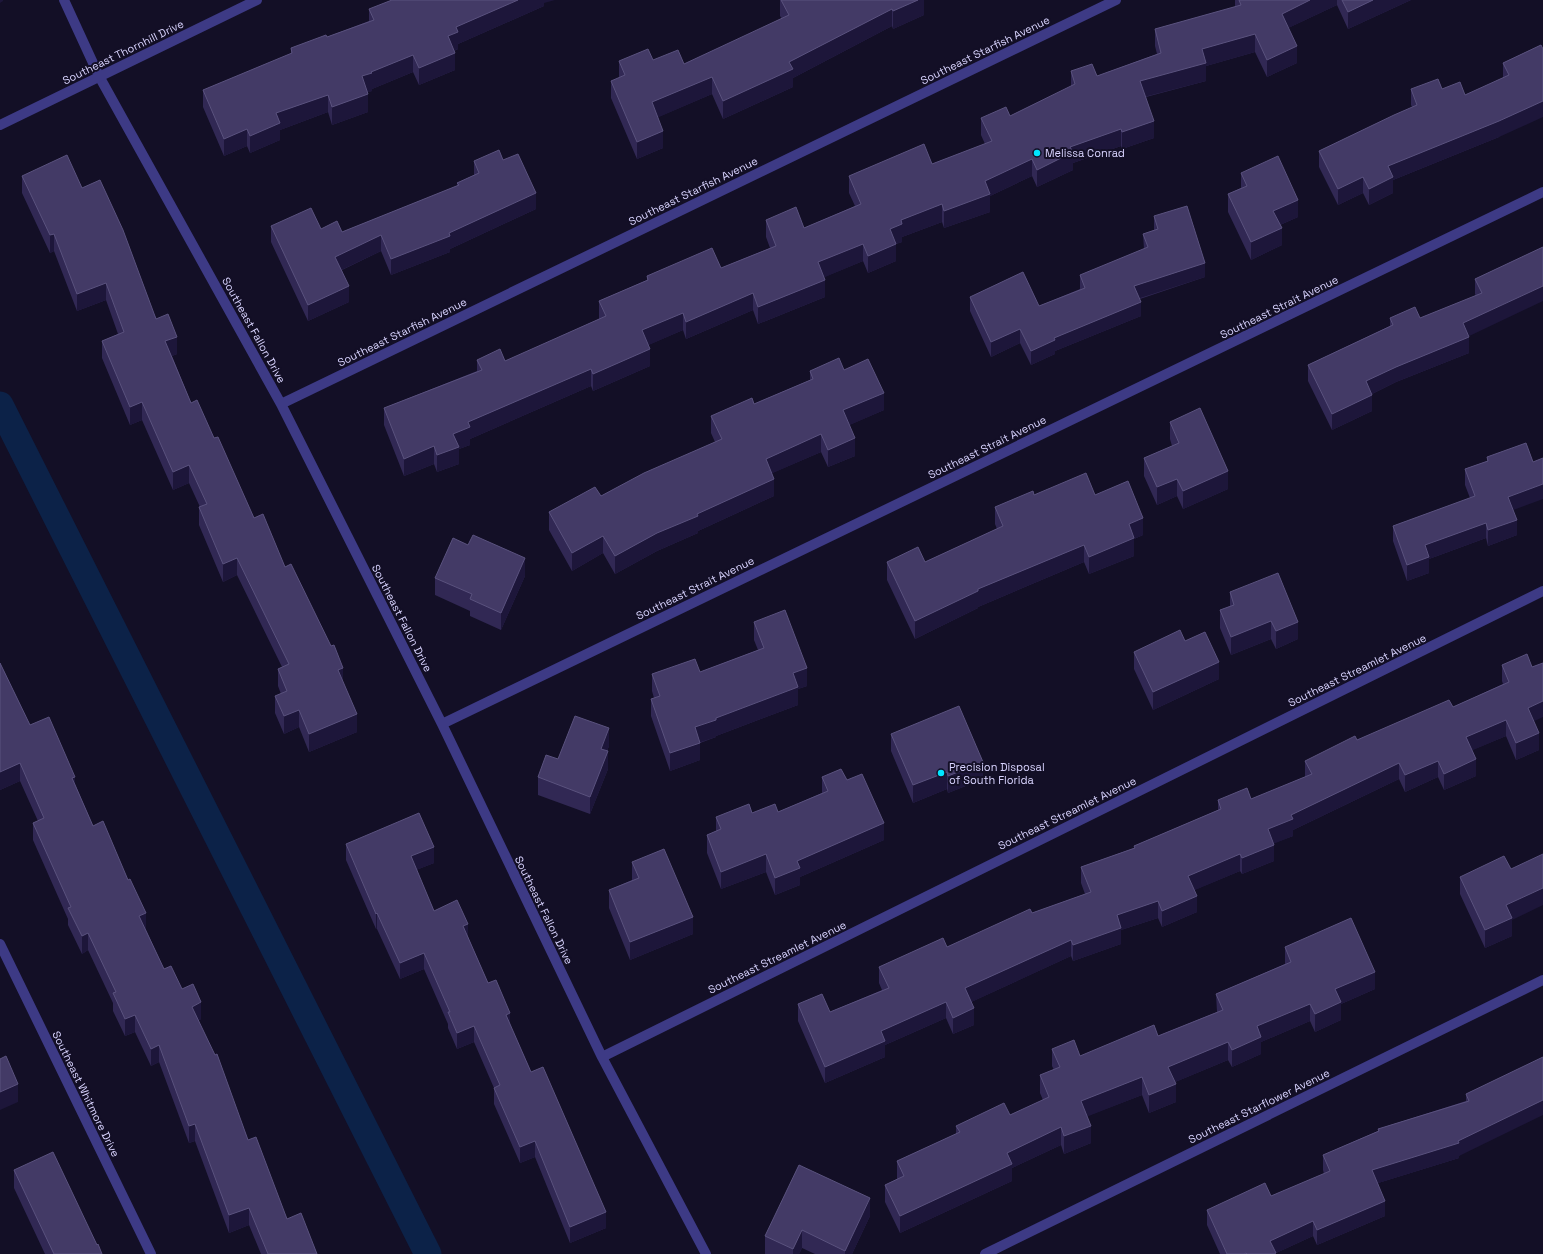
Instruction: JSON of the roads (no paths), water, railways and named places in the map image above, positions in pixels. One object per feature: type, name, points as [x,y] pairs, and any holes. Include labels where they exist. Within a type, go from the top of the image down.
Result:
[{"type":"street","name":"Southeast Fallon Drive","points":[[64,0],[99,76],[282,404],[442,724],[602,1057],[706,1254]]},
{"type":"street","name":"Southeast Thornhill Drive","points":[[0,125],[257,0]]},
{"type":"street","name":"Southeast Starfish Avenue","points":[[282,404],[1116,0]]},
{"type":"street","name":"Southeast Strait Avenue","points":[[442,724],[1543,192]]},
{"type":"street","name":"Southeast Streamlet Avenue","points":[[602,1057],[1543,591]]},
{"type":"street","name":"Southeast Whitmore Drive","points":[[0,944],[151,1254]]},
{"type":"street","name":"Southeast Starflower Avenue","points":[[985,1254],[1543,980]]},
{"type":"waterway","points":[[0,405],[428,1254]]},
{"type":"place","name":"Melissa Conrad","points":[[1037,153]]},
{"type":"place","name":"Precision Disposal of South Florida","points":[[941,773]]}]
